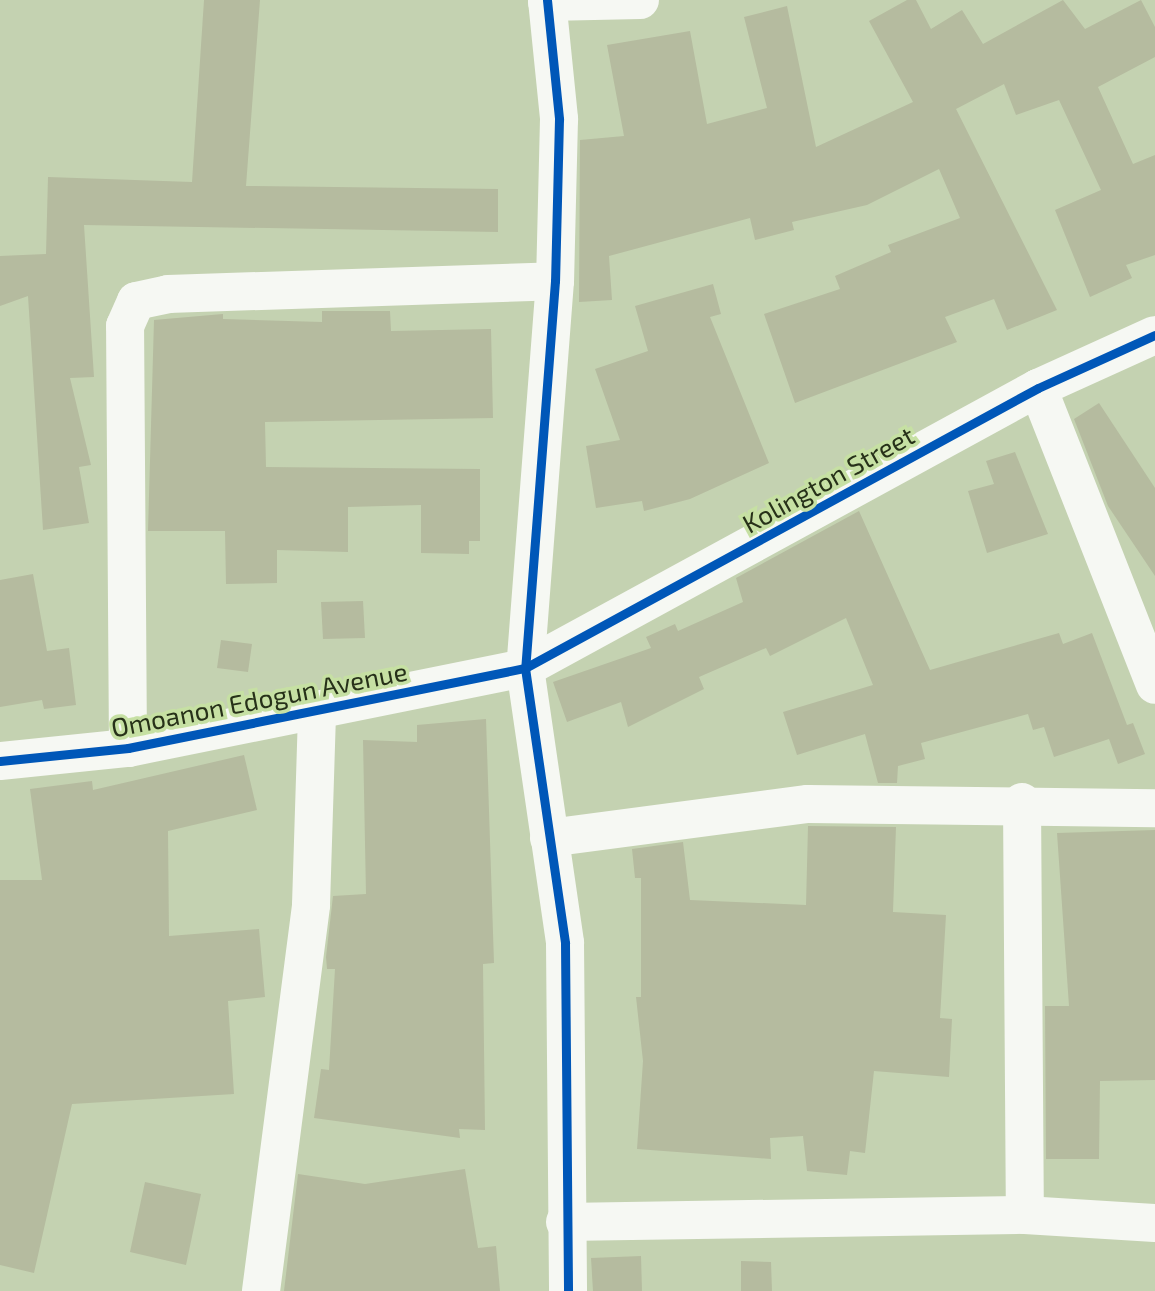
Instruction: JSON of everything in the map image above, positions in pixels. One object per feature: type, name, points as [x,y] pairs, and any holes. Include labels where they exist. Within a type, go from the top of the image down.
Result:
[{"type":"street","points":[[568,1291],[565,1222],[569,1031],[565,943],[525,668],[555,281],[559,119],[547,1],[640,0]]},
{"type":"street","points":[[128,748],[125,326],[136,301],[168,294],[555,281]]},
{"type":"street","name":"Kolington Street","points":[[525,668],[1038,388],[1155,335]]},
{"type":"street","points":[[1038,388],[1155,685]]},
{"type":"street","name":"Omoanon Edogun Avenue","points":[[0,761],[128,748],[525,668]]},
{"type":"street","points":[[261,1291],[311,905],[317,710]]},
{"type":"street","points":[[549,838],[808,804],[1022,802],[1155,808]]},
{"type":"street","points":[[1022,802],[1025,1214]]},
{"type":"street","points":[[565,1222],[1025,1214],[1155,1223]]},
{"type":"building","points":[[204,0],[260,0],[246,186],[498,189],[498,232],[84,225],[94,377],[70,378],[91,465],[79,467],[89,523],[43,530],[28,296],[0,306],[0,256],[46,254],[48,177],[192,182]]},
{"type":"building","points":[[907,0],[916,0],[931,29],[962,10],[983,44],[1063,0],[1085,29],[1141,0],[1155,27],[1155,57],[1098,87],[1133,164],[1155,155],[1155,255],[1126,265],[1132,278],[1090,297],[1055,210],[1101,190],[1059,100],[1016,115],[1004,84],[956,109],[1057,310],[1007,330],[994,299],[945,317],[957,342],[795,403],[764,314],[840,289],[835,276],[891,252],[888,245],[960,218],[939,169],[867,205],[792,222],[794,230],[755,240],[750,218],[609,256],[612,300],[579,302],[580,140],[624,136],[607,45],[690,31],[707,124],[767,108],[744,17],[787,6],[816,147],[913,102],[869,21]]},
{"type":"building","points":[[713,284],[721,314],[710,317],[769,463],[690,499],[644,511],[642,501],[596,508],[586,446],[620,440],[595,369],[648,351],[635,306]]},
{"type":"building","points":[[322,311],[390,311],[391,331],[491,329],[493,418],[265,422],[266,467],[480,469],[480,541],[469,541],[469,554],[421,553],[421,505],[348,507],[348,552],[277,550],[277,583],[226,584],[225,531],[148,531],[154,320],[223,314],[223,319],[322,322]]},
{"type":"building","points":[[1099,403],[1155,488],[1155,576],[1108,506],[1074,419]]},
{"type":"building","points":[[1015,452],[1048,534],[987,553],[968,491],[994,484],[986,461]]},
{"type":"building","points":[[859,511],[930,670],[1059,633],[1063,644],[1092,633],[1127,725],[1133,723],[1145,754],[1118,764],[1109,739],[1054,757],[1044,727],[1033,730],[1028,714],[921,743],[925,759],[898,766],[897,783],[878,783],[865,734],[797,755],[783,712],[873,685],[846,618],[770,656],[766,648],[699,677],[704,689],[628,727],[621,702],[567,722],[553,682],[651,648],[646,637],[675,624],[678,631],[743,602],[736,578]]},
{"type":"building","points":[[33,574],[47,651],[69,648],[76,705],[44,709],[42,700],[0,707],[0,580]]},
{"type":"building","points":[[363,601],[365,638],[323,639],[321,602]]},
{"type":"building","points":[[221,640],[252,644],[248,672],[217,668]]},
{"type":"building","points":[[486,719],[494,963],[483,964],[485,1130],[459,1129],[460,1138],[314,1118],[321,1069],[329,1070],[335,969],[327,969],[326,957],[333,896],[366,894],[363,740],[417,742],[417,725]]},
{"type":"building","points":[[244,755],[257,810],[168,831],[169,936],[259,929],[265,997],[228,1001],[234,1094],[72,1104],[34,1273],[0,1265],[0,880],[42,880],[30,789],[92,781],[93,790]]},
{"type":"building","points":[[808,826],[896,827],[893,912],[946,915],[940,1018],[952,1019],[949,1077],[874,1071],[865,1153],[850,1151],[847,1175],[807,1171],[803,1136],[770,1138],[771,1159],[637,1149],[643,1061],[636,997],[641,997],[641,878],[635,878],[632,849],[683,842],[690,900],[806,905]]},
{"type":"building","points":[[1155,830],[1155,1080],[1100,1081],[1099,1159],[1046,1159],[1045,1006],[1069,1006],[1057,833]]},
{"type":"building","points":[[465,1169],[478,1248],[496,1246],[500,1291],[284,1291],[298,1174],[365,1184]]},
{"type":"building","points":[[145,1182],[201,1194],[186,1265],[130,1252]]},
{"type":"building","points":[[641,1256],[642,1291],[593,1291],[591,1258]]},
{"type":"building","points":[[741,1261],[771,1262],[772,1291],[741,1291]]},
{"type":"cycle path","points":[[547,0],[559,119],[555,281],[525,668],[565,943],[568,1291]]},
{"type":"cycle path","points":[[0,761],[128,748],[525,668],[1038,388],[1155,335]]}]
